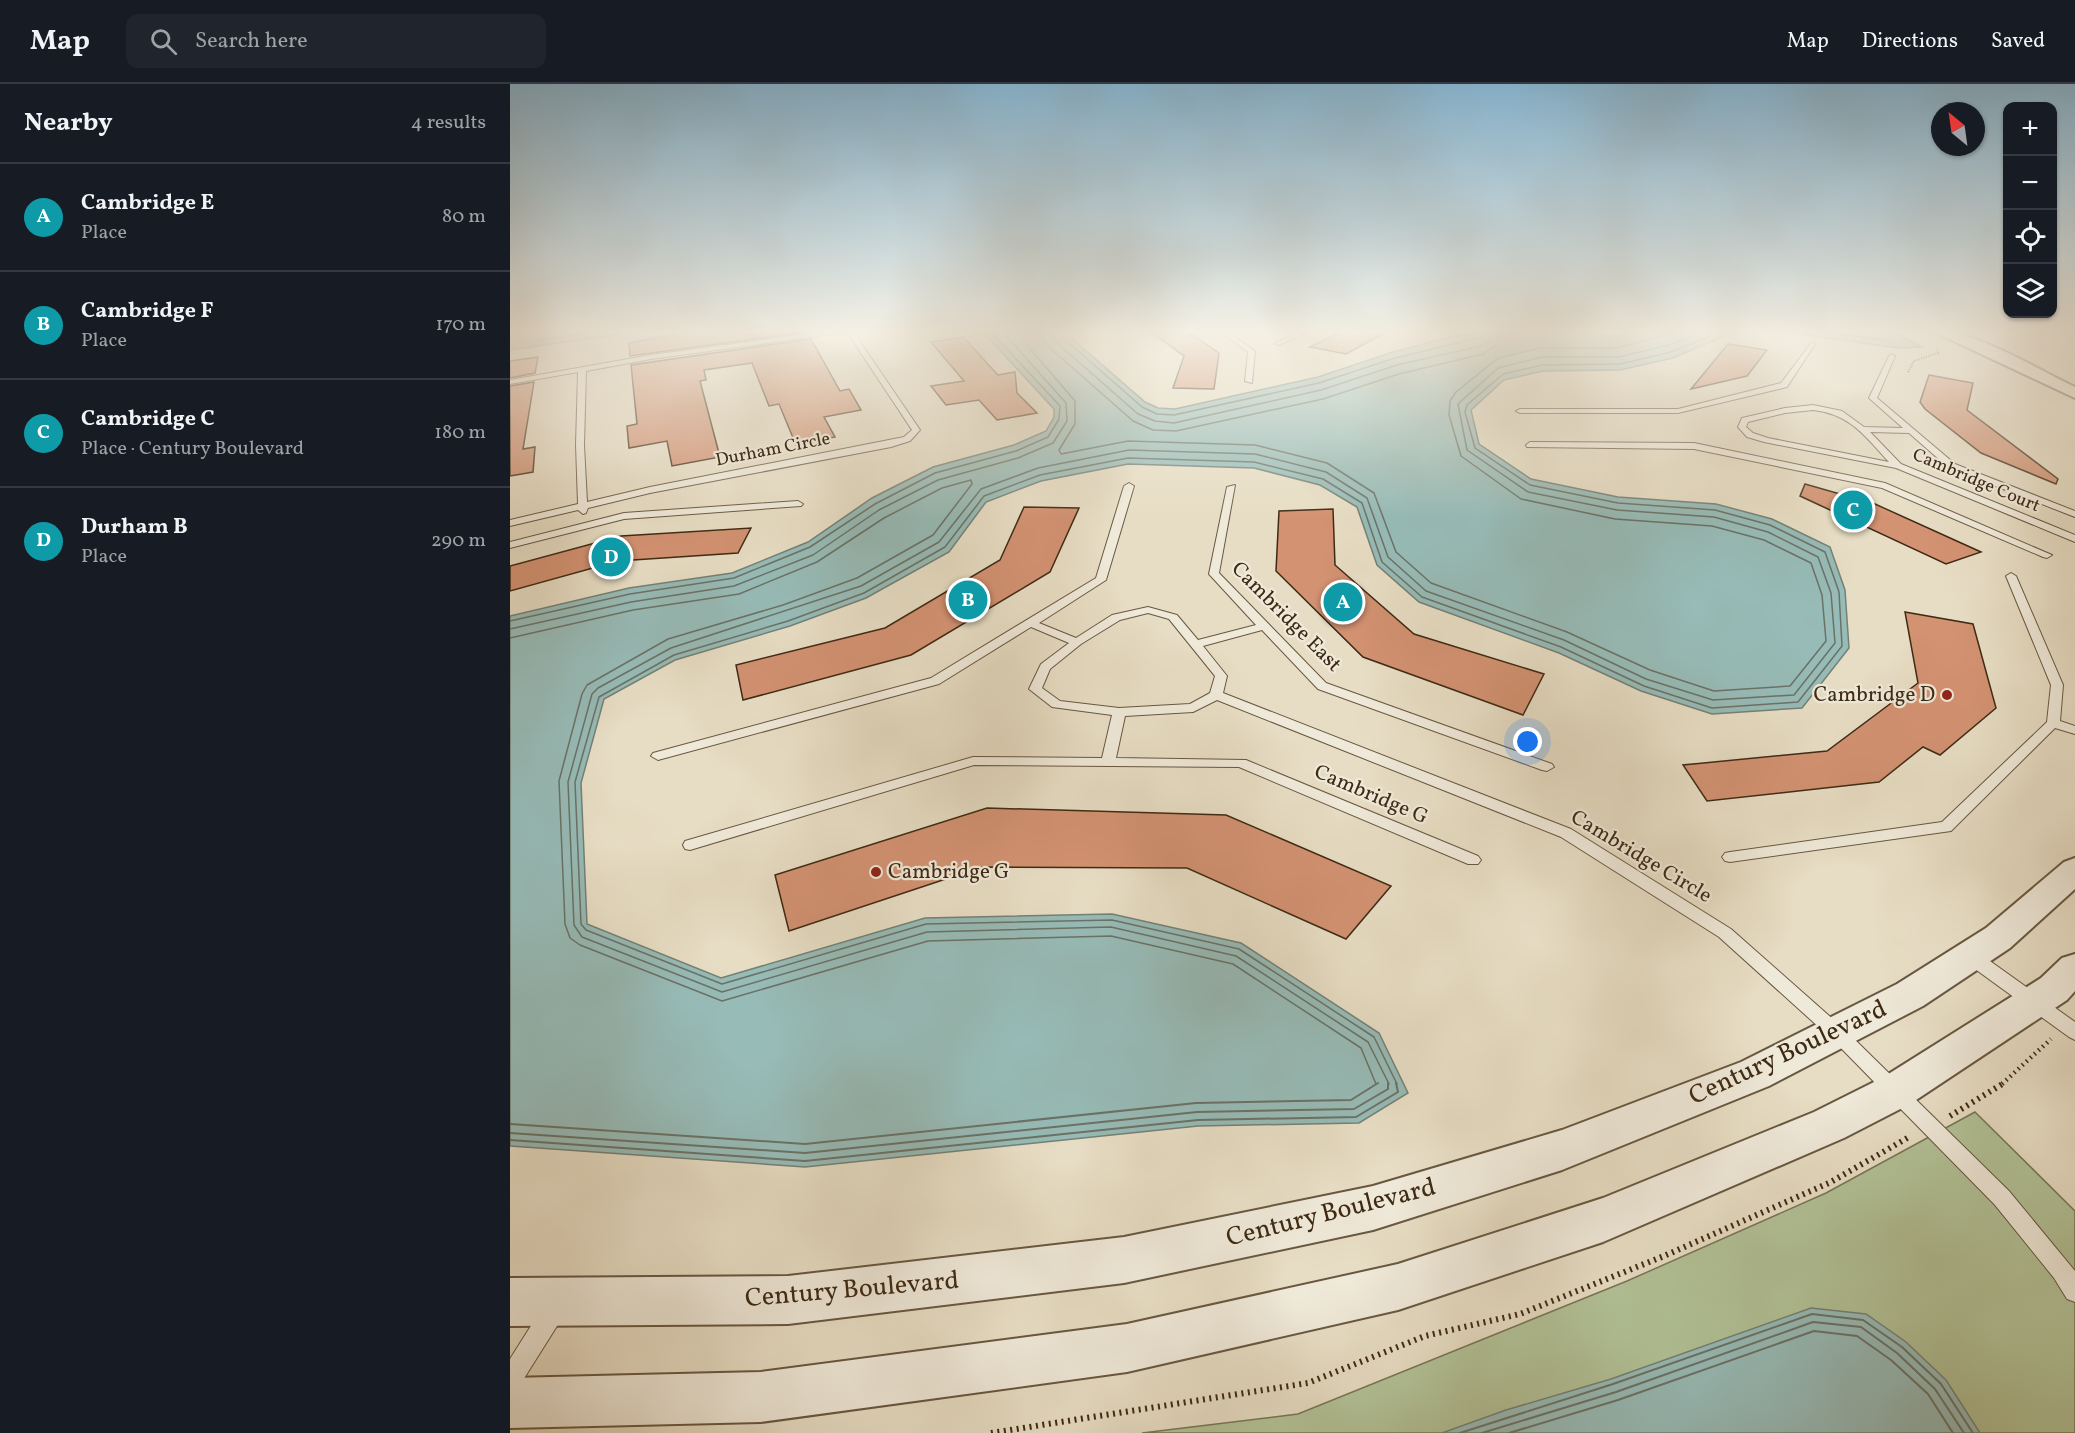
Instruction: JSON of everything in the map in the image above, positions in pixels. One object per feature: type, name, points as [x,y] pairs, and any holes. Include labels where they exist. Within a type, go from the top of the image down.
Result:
[{"type":"street","name":"Century Boulevard","points":[[510,1302],[788,1300],[1124,1260],[1372,1208],[1562,1150],[1755,1074],[1838,1034],[1910,995],[1998,938],[2075,870]]},
{"type":"street","points":[[510,1403],[761,1397],[1127,1348],[1398,1287],[1603,1220],[1829,1125],[1896,1091],[2059,988]]},
{"type":"lane","points":[[581,393],[580,445],[584,525]]},
{"type":"lane","name":"Durham Circle","points":[[510,523],[650,490],[891,444],[915,434],[916,430],[891,393]]},
{"type":"lane","points":[[1520,411],[1678,411],[1754,393]]},
{"type":"lane","points":[[1875,393],[1873,398],[1908,431],[1952,466],[2075,514]]},
{"type":"lane","points":[[1731,399],[1740,403]]},
{"type":"lane","points":[[1749,407],[1767,415]]},
{"type":"lane","name":"Cambridge Court","points":[[1898,466],[1850,419],[1813,408],[1794,408],[1745,420],[1742,427],[1750,435],[1798,447],[1898,466],[2075,539]]},
{"type":"lane","points":[[1861,429],[1908,431]]},
{"type":"lane","points":[[1530,445],[1694,446],[1885,486],[2047,555]]},
{"type":"lane","points":[[1789,466],[1798,447]]},
{"type":"lane","points":[[658,756],[935,681],[1101,580],[1129,486]]},
{"type":"lane","name":"Cambridge East","points":[[1232,487],[1214,574],[1322,686],[1547,767]]},
{"type":"lane","points":[[510,545],[624,516],[798,504]]},
{"type":"lane","points":[[1730,857],[1946,827],[2053,723],[2057,685],[2011,576]]},
{"type":"lane","points":[[1148,610],[1173,617],[1197,644],[1221,676],[1216,695],[1193,708],[1119,712],[1056,704],[1035,689],[1045,667],[1077,642],[1116,617],[1148,610]]},
{"type":"lane","points":[[1030,623],[1077,642]]},
{"type":"lane","points":[[1197,644],[1264,626]]},
{"type":"lane","name":"Cambridge Circle","points":[[1216,695],[1566,833],[1725,933],[1838,1034],[2001,1198],[2061,1270],[2075,1292]]},
{"type":"lane","points":[[1108,762],[1119,712]]},
{"type":"lane","points":[[2053,723],[2075,730]]},
{"type":"lane","name":"Cambridge G","points":[[690,845],[973,761],[1241,763],[1473,860]]},
{"type":"lane","points":[[1970,956],[2059,988],[2075,1032]]},
{"type":"lane","points":[[510,1380],[559,1303]]},
{"type":"path","points":[[1964,1110],[2040,1053]]},
{"type":"path","points":[[991,1433],[1308,1383],[1425,1336],[1520,1314],[1664,1256],[1831,1182],[1883,1150]]},
{"type":"green space","points":[[1975,1112],[2075,1211],[2075,1433],[1142,1433],[1298,1414],[1627,1281],[1826,1193]]},
{"type":"water","points":[[1039,393],[1135,393],[1145,402],[1158,408],[1175,409],[1247,393],[1490,393],[1471,410],[1479,444],[1531,479],[1618,497],[1716,504],[1772,519],[1830,547],[1845,590],[1849,648],[1802,708],[1712,714],[1641,691],[1559,653],[1419,602],[1377,565],[1357,507],[1320,485],[1254,468],[1128,464],[1041,481],[986,502],[949,552],[866,598],[790,626],[675,660],[604,699],[581,783],[587,924],[721,978],[925,918],[1112,914],[1241,943],[1379,1033],[1408,1093],[1359,1123],[1198,1126],[805,1167],[510,1146],[510,616],[629,588],[732,573],[808,542],[872,498],[933,467],[1014,445],[1046,431],[1054,417],[1054,409]]},
{"type":"water","points":[[1811,1308],[1866,1314],[1906,1342],[1946,1380],[1980,1433],[1442,1433],[1506,1410],[1611,1379]]},
{"type":"building","points":[[510,393],[532,393],[523,449],[535,447],[533,472],[510,476]]},
{"type":"building","points":[[634,393],[703,393],[720,457],[672,466],[667,441],[629,448],[627,426],[637,424]]},
{"type":"building","points":[[764,393],[851,393],[861,410],[824,417],[835,437],[796,445],[779,404],[769,406]]},
{"type":"building","points":[[936,393],[1017,393],[1037,413],[997,420],[979,400],[946,405]]},
{"type":"building","points":[[1923,393],[1971,393],[1967,410],[2058,479],[2056,484],[1981,453],[1925,409],[1920,402]]},
{"type":"building","points":[[1805,484],[1875,504],[1981,552],[1946,564],[1800,496]]},
{"type":"building","points":[[1024,507],[1079,508],[1050,572],[911,655],[743,700],[736,665],[885,628],[1000,560]]},
{"type":"building","points":[[1333,509],[1335,565],[1414,634],[1544,674],[1523,715],[1363,657],[1276,571],[1279,511]]},
{"type":"building","points":[[751,528],[738,553],[618,561],[510,591],[510,566],[621,536]]},
{"type":"building","name":"Cambridge D","points":[[1905,612],[1973,624],[1996,708],[1940,755],[1923,747],[1879,782],[1707,801],[1683,765],[1827,751],[1918,683]]},
{"type":"building","name":"Cambridge G","points":[[987,808],[1226,815],[1391,886],[1346,939],[1187,868],[982,867],[789,931],[775,875]]},
{"type":"place","name":"Cambridge C","points":[[1853,510]]},
{"type":"place","name":"Durham B","points":[[611,557]]},
{"type":"place","name":"Cambridge F","points":[[968,600]]},
{"type":"place","name":"Cambridge E","points":[[1343,602]]},
{"type":"place","name":"Cambridge D","points":[[1947,695]]},
{"type":"place","name":"Cambridge G","points":[[876,872]]}]
